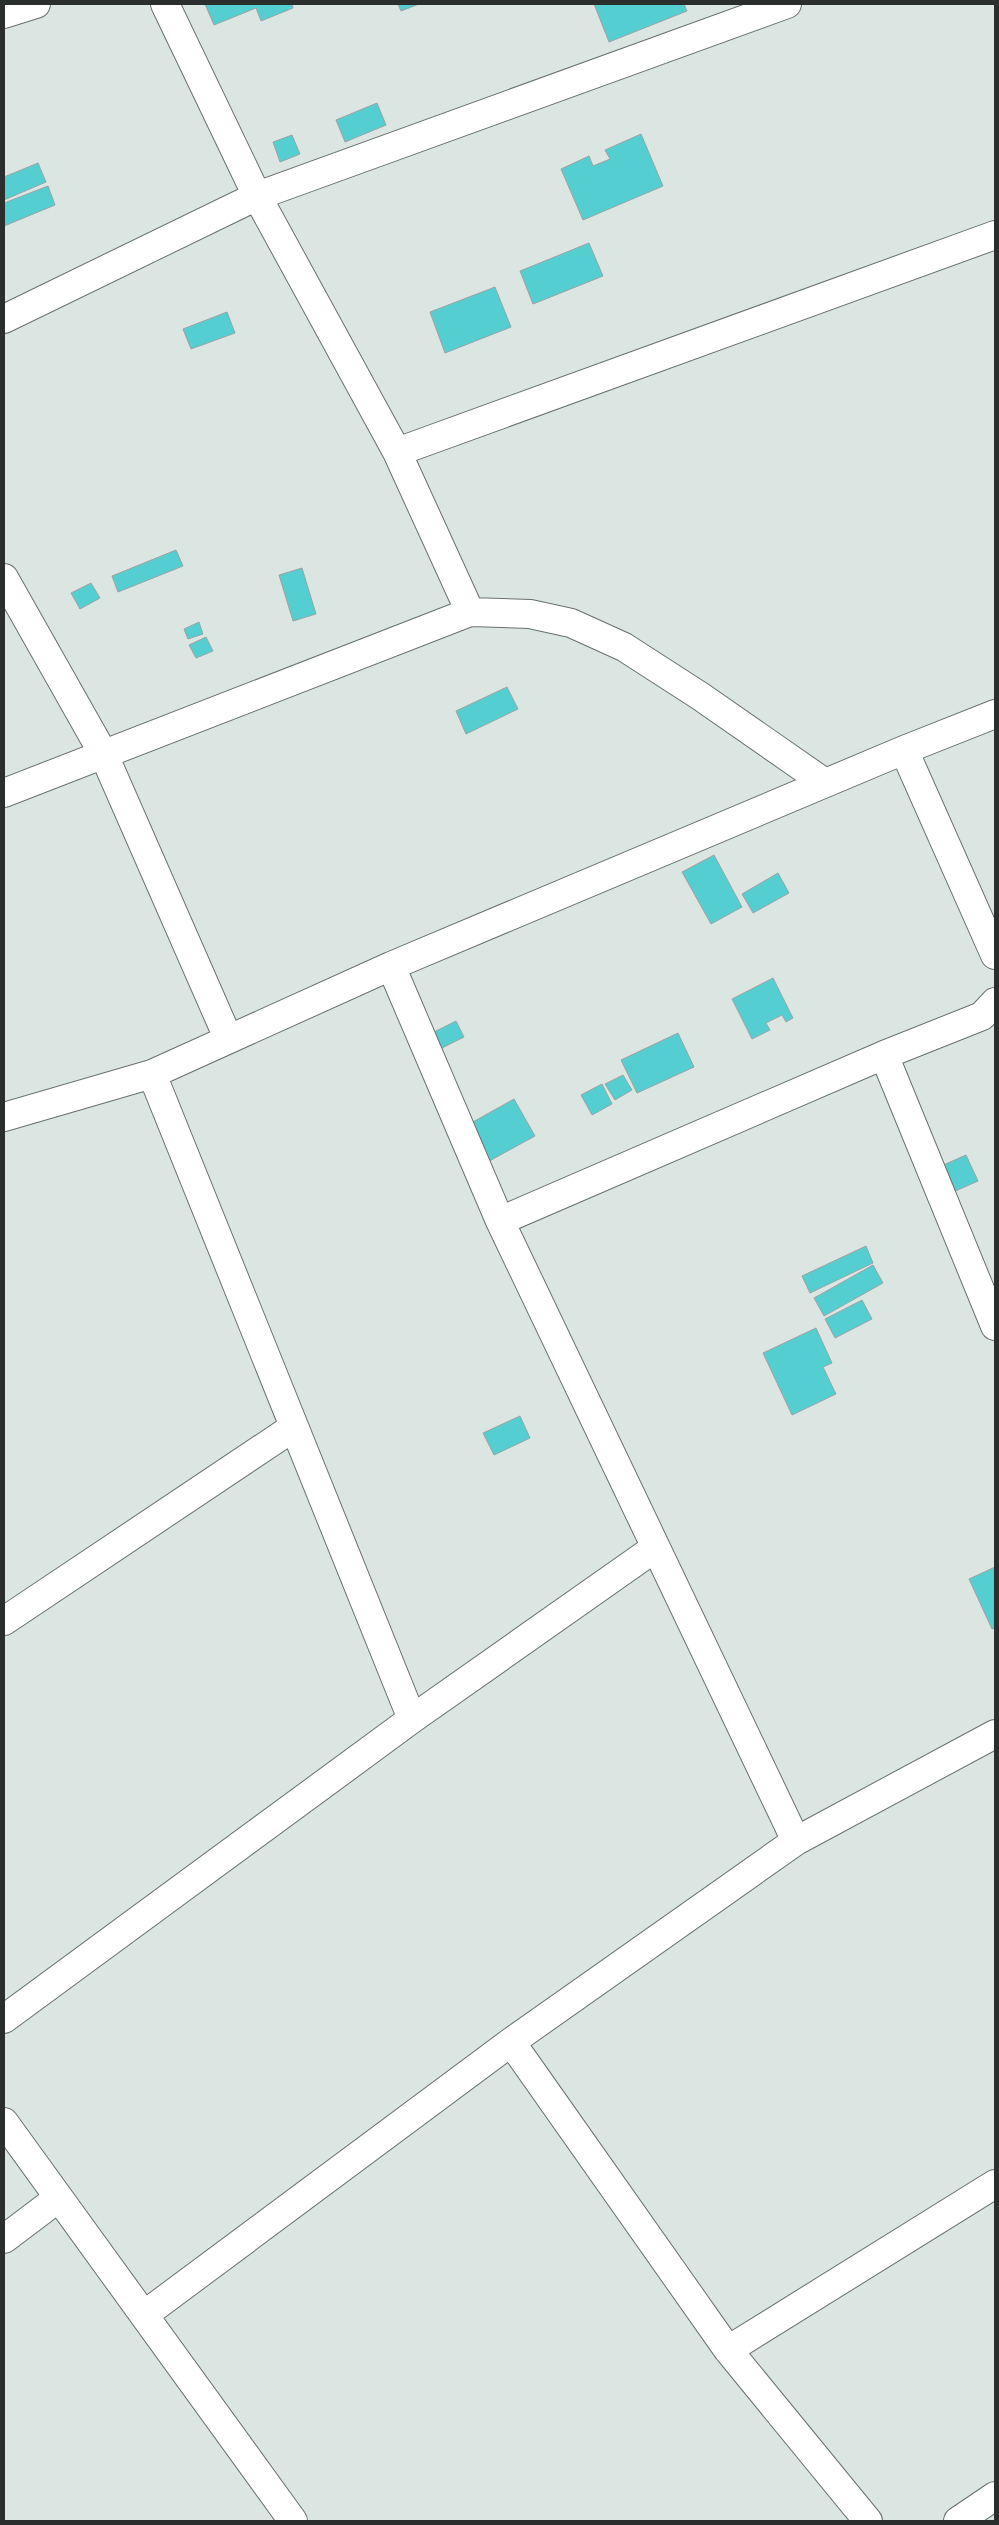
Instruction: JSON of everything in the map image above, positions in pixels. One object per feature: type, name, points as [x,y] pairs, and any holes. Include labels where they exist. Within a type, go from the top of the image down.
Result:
[{"type":"street","points":[[4,14],[36,4]]},
{"type":"street","points":[[165,4],[257,196],[398,452],[470,612]]},
{"type":"street","points":[[4,319],[257,196],[787,4]]},
{"type":"street","points":[[398,452],[995,236]]},
{"type":"street","points":[[4,578],[104,755],[228,1038]]},
{"type":"street","points":[[4,793],[470,612],[530,614],[571,623],[624,647],[700,696],[825,783]]},
{"type":"street","points":[[4,1117],[152,1074],[228,1038],[391,966],[904,750],[995,714]]},
{"type":"street","points":[[904,750],[995,956]]},
{"type":"street","points":[[391,966],[500,1221],[796,1841]]},
{"type":"street","points":[[500,1221],[884,1055],[982,1016],[995,1002]]},
{"type":"street","points":[[884,1055],[994,1317]]},
{"type":"street","points":[[152,1074],[412,1719]]},
{"type":"street","points":[[8,1610],[294,1427]]},
{"type":"street","points":[[4,2019],[412,1719],[655,1548]]},
{"type":"street","points":[[144,2315],[511,2042],[796,1841],[995,1734]]},
{"type":"street","points":[[511,2042],[728,2350],[868,2521]]},
{"type":"street","points":[[4,2122],[57,2199],[144,2315],[293,2521]]},
{"type":"street","points":[[728,2350],[995,2184]]},
{"type":"street","points":[[4,2239],[57,2199]]},
{"type":"street","points":[[958,2521],[995,2496]]},
{"type":"building","points":[[205,4],[292,4],[293,8],[261,21],[256,8],[214,25]]},
{"type":"building","points":[[398,4],[419,4],[401,11]]},
{"type":"building","points":[[594,4],[684,4],[687,11],[609,42]]},
{"type":"building","points":[[377,103],[386,125],[345,142],[336,120]]},
{"type":"building","points":[[641,134],[663,186],[583,220],[561,169],[589,156],[593,166],[610,159],[605,150]]},
{"type":"building","points":[[292,135],[300,154],[280,162],[273,142]]},
{"type":"building","points":[[38,163],[46,182],[4,200],[4,177]]},
{"type":"building","points":[[48,186],[55,205],[4,226],[4,203]]},
{"type":"building","points":[[589,243],[603,276],[533,304],[520,271]]},
{"type":"building","points":[[495,287],[511,327],[445,353],[430,312]]},
{"type":"building","points":[[227,312],[235,333],[191,349],[183,329]]},
{"type":"building","points":[[176,550],[183,566],[118,592],[112,576]]},
{"type":"building","points":[[302,568],[316,614],[293,621],[279,575]]},
{"type":"building","points":[[91,583],[100,598],[80,609],[71,593]]},
{"type":"building","points":[[199,622],[203,634],[188,639],[184,629]]},
{"type":"building","points":[[206,637],[213,651],[196,658],[189,645]]},
{"type":"building","points":[[507,687],[518,709],[466,734],[456,711]]},
{"type":"building","points":[[714,855],[742,907],[711,924],[682,872]]},
{"type":"building","points":[[778,873],[789,893],[753,913],[742,894]]},
{"type":"building","points":[[773,978],[793,1018],[786,1022],[782,1015],[766,1023],[770,1030],[752,1039],[732,999]]},
{"type":"building","points":[[456,1021],[464,1037],[432,1053],[424,1037]]},
{"type":"building","points":[[678,1033],[694,1067],[637,1093],[621,1060]]},
{"type":"building","points":[[623,1075],[632,1090],[615,1100],[605,1084]]},
{"type":"building","points":[[602,1084],[612,1104],[592,1115],[581,1095]]},
{"type":"building","points":[[514,1099],[535,1136],[482,1165],[462,1128]]},
{"type":"building","points":[[966,1155],[978,1181],[951,1193],[939,1167]]},
{"type":"building","points":[[866,1246],[873,1263],[810,1293],[802,1276]]},
{"type":"building","points":[[873,1265],[883,1283],[824,1316],[814,1298]]},
{"type":"building","points":[[862,1300],[872,1319],[835,1338],[825,1319]]},
{"type":"building","points":[[816,1328],[832,1363],[823,1367],[836,1394],[792,1415],[763,1353]]},
{"type":"building","points":[[520,1416],[530,1438],[494,1455],[483,1433]]},
{"type":"building","points":[[995,1567],[995,1628],[992,1629],[969,1579]]}]
